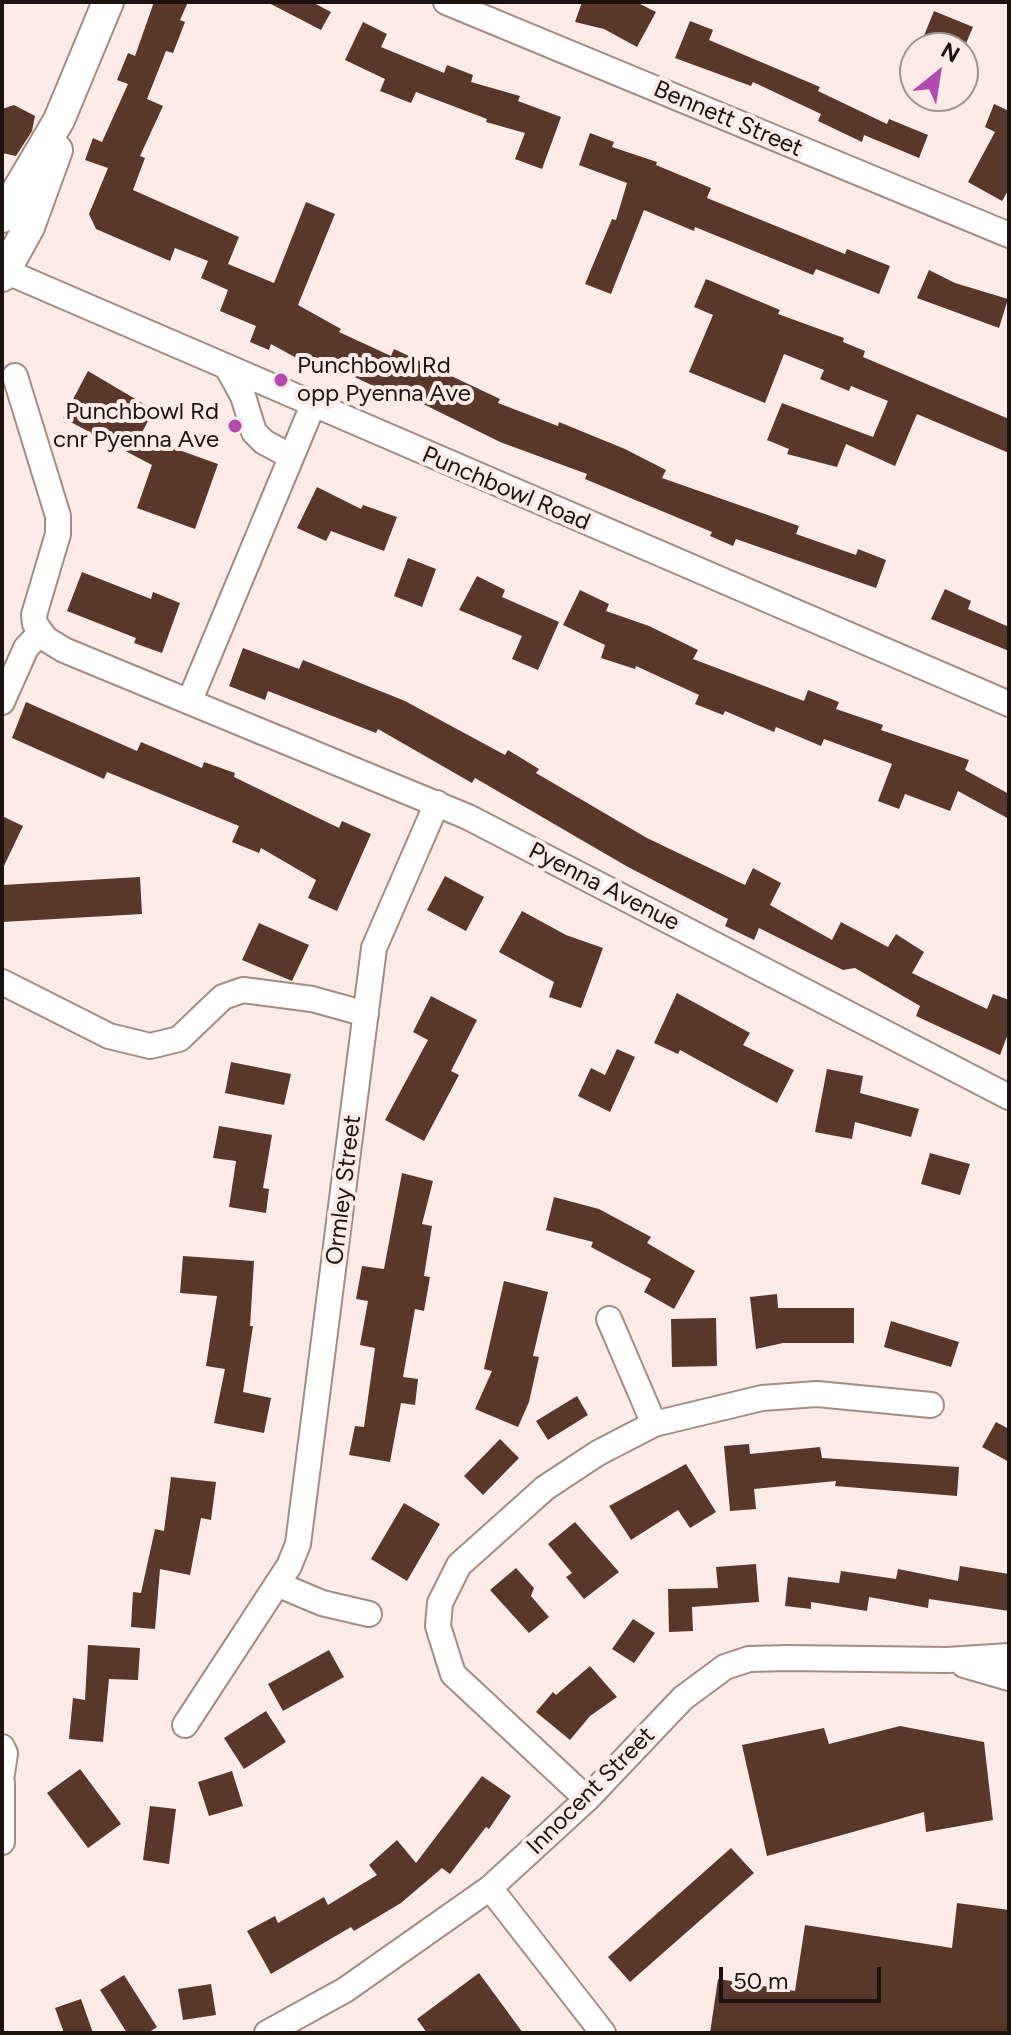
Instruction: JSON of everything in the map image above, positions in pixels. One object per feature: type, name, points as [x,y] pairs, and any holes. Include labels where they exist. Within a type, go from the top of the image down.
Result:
[{"type":"main road","points":[[3,272],[44,188],[73,90],[108,2]]},
{"type":"main road","points":[[2,217],[73,90]]},
{"type":"main road","points":[[2,170],[21,168],[36,161]]},
{"type":"street","name":"Bennett Street","points":[[446,2],[1009,235]]},
{"type":"street","name":"Punchbowl Road","points":[[3,272],[1009,704]]},
{"type":"street","points":[[228,369],[243,396],[254,432],[264,442],[290,456]]},
{"type":"street","points":[[2,702],[26,648],[40,633],[34,615],[58,534],[58,516],[15,376]]},
{"type":"street","points":[[190,700],[313,405]]},
{"type":"street","name":"Pyenna Avenue","points":[[40,633],[64,650],[437,803],[1009,1097]]},
{"type":"street","name":"Ormley Street","points":[[185,1725],[289,1566],[303,1519],[374,948],[437,803]]},
{"type":"street","points":[[2,982],[109,1036],[150,1046],[179,1039],[223,997],[243,990],[312,999],[366,1014]]},
{"type":"street","points":[[609,1319],[654,1424]]},
{"type":"street","points":[[587,1799],[453,1674],[440,1638],[440,1603],[459,1565],[545,1488],[598,1453],[654,1424],[762,1398],[817,1394],[931,1405]]},
{"type":"street","points":[[277,1584],[322,1603],[369,1614]]},
{"type":"street","name":"Innocent Street","points":[[267,2033],[345,1990],[490,1888],[587,1799],[683,1698],[725,1667],[749,1659],[947,1660],[1009,1656]]},
{"type":"street","name":"Innocent Street","points":[[947,1660],[1009,1678]]},
{"type":"street","points":[[2,1747],[5,1753],[2,1774]]},
{"type":"street","points":[[2,1783],[2,1842]]},
{"type":"street","points":[[490,1888],[603,2033]]},
{"type":"building","points":[[154,2],[188,2],[180,20],[185,22],[173,53],[166,51],[147,99],[163,106],[140,156],[145,158],[133,190],[239,237],[228,264],[274,283],[306,202],[335,214],[298,305],[341,329],[339,332],[391,356],[394,349],[500,399],[498,403],[558,426],[559,422],[625,449],[666,470],[662,478],[799,526],[796,534],[856,555],[858,549],[886,560],[876,588],[736,539],[733,546],[710,536],[712,532],[585,479],[587,474],[500,442],[403,394],[401,399],[323,362],[318,370],[271,344],[269,350],[250,342],[256,326],[220,311],[228,290],[201,278],[208,261],[175,248],[170,261],[96,229],[89,214],[108,168],[85,160],[93,138],[102,142],[128,84],[117,80],[128,53],[135,56]]},
{"type":"building","points":[[267,2],[312,2],[331,12],[321,30]]},
{"type":"building","points":[[582,2],[636,2],[656,12],[637,47],[604,29],[575,22]]},
{"type":"building","points":[[934,11],[973,27],[971,32],[925,32]]},
{"type":"building","points":[[690,21],[713,30],[709,40],[820,87],[818,91],[887,124],[889,119],[928,135],[919,158],[864,135],[862,142],[818,121],[821,114],[753,82],[751,86],[675,58]]},
{"type":"building","points":[[363,22],[387,34],[381,47],[444,73],[447,65],[473,75],[471,82],[520,96],[518,101],[561,117],[542,169],[515,159],[525,133],[486,122],[487,119],[416,92],[411,103],[380,91],[385,79],[345,60]]},
{"type":"building","points":[[994,104],[1007,110],[1009,106],[1009,189],[1002,201],[968,182],[995,132],[985,127]]},
{"type":"building","points":[[14,105],[35,116],[32,131],[16,156],[2,153],[2,109]]},
{"type":"building","points":[[590,133],[614,142],[612,147],[657,162],[656,165],[711,188],[707,198],[845,254],[847,249],[890,266],[879,294],[816,269],[813,275],[695,227],[694,231],[644,210],[611,294],[585,284],[612,219],[616,220],[627,183],[579,165]]},
{"type":"building","points":[[929,270],[955,283],[1008,299],[999,328],[917,298]]},
{"type":"building","points":[[706,279],[780,310],[778,314],[844,338],[843,342],[865,351],[863,357],[1009,419],[1009,453],[917,414],[895,466],[846,444],[837,467],[787,454],[789,449],[767,440],[782,403],[873,437],[888,401],[851,386],[849,391],[820,379],[824,370],[784,354],[765,403],[689,372],[713,315],[694,307]]},
{"type":"building","points":[[88,371],[154,410],[140,436],[218,464],[195,529],[137,508],[152,465],[63,418]]},
{"type":"building","points":[[317,487],[361,509],[363,505],[397,517],[384,551],[331,531],[326,541],[297,528]]},
{"type":"building","points":[[408,558],[436,569],[422,607],[394,596]]},
{"type":"building","points":[[82,572],[151,599],[153,592],[180,603],[162,653],[134,643],[136,638],[67,611]]},
{"type":"building","points":[[477,576],[505,590],[502,597],[559,622],[538,670],[512,659],[522,636],[459,610]]},
{"type":"building","points":[[945,589],[971,601],[968,609],[1009,627],[1009,651],[931,619]]},
{"type":"building","points":[[580,590],[609,604],[606,611],[649,626],[698,650],[693,659],[804,701],[808,690],[839,702],[836,709],[883,725],[881,730],[969,760],[965,770],[1009,794],[1009,819],[958,791],[950,811],[905,794],[899,809],[878,801],[892,764],[824,739],[821,746],[776,727],[774,732],[725,711],[723,715],[695,704],[699,695],[636,666],[635,669],[601,658],[605,645],[563,625]]},
{"type":"building","points":[[243,648],[299,669],[303,660],[405,701],[505,755],[508,750],[539,769],[536,773],[647,838],[745,885],[753,868],[781,883],[770,905],[832,940],[841,922],[888,947],[896,934],[924,952],[912,973],[987,1009],[993,994],[1009,1000],[1009,1031],[1000,1055],[916,1016],[920,1006],[855,968],[843,970],[759,928],[754,940],[725,926],[728,919],[628,867],[475,778],[472,783],[378,729],[376,733],[268,691],[265,700],[229,686]]},
{"type":"building","points":[[26,702],[137,751],[141,742],[202,768],[204,762],[235,773],[234,777],[339,828],[342,821],[371,834],[337,911],[308,898],[316,880],[261,848],[259,853],[232,842],[239,826],[107,772],[104,779],[12,738]]},
{"type":"building","points":[[2,816],[23,826],[2,870]]},
{"type":"building","points":[[445,876],[484,897],[466,931],[427,910]]},
{"type":"building","points":[[140,877],[142,914],[2,922],[2,885]]},
{"type":"building","points":[[522,911],[566,935],[603,948],[581,1008],[549,997],[554,982],[499,952]]},
{"type":"building","points":[[259,923],[309,945],[292,981],[242,960]]},
{"type":"building","points":[[677,993],[750,1033],[743,1045],[794,1070],[777,1103],[680,1050],[678,1054],[654,1043]]},
{"type":"building","points":[[431,996],[477,1020],[451,1071],[459,1075],[424,1141],[385,1120],[428,1040],[413,1032]]},
{"type":"building","points":[[617,1049],[635,1057],[610,1112],[578,1096],[591,1068],[605,1075]]},
{"type":"building","points":[[231,1062],[291,1074],[284,1105],[225,1093]]},
{"type":"building","points":[[827,1069],[863,1076],[860,1093],[919,1109],[911,1137],[855,1122],[852,1139],[815,1132]]},
{"type":"building","points":[[219,1126],[272,1135],[263,1188],[269,1189],[266,1213],[229,1207],[236,1161],[213,1158]]},
{"type":"building","points":[[930,1153],[970,1164],[960,1195],[921,1184]]},
{"type":"building","points":[[402,1173],[433,1181],[422,1224],[432,1226],[424,1276],[430,1277],[424,1311],[415,1309],[403,1377],[418,1379],[415,1405],[401,1403],[390,1462],[349,1455],[355,1426],[364,1427],[375,1348],[360,1345],[368,1301],[356,1299],[362,1266],[384,1269]]},
{"type":"building","points":[[554,1197],[599,1209],[651,1237],[647,1243],[695,1271],[674,1309],[644,1292],[651,1279],[591,1247],[593,1242],[546,1230]]},
{"type":"building","points":[[183,1256],[254,1261],[250,1326],[253,1326],[243,1392],[271,1398],[264,1433],[214,1423],[225,1369],[206,1366],[217,1296],[180,1293]]},
{"type":"building","points":[[504,1281],[548,1292],[533,1356],[539,1357],[529,1402],[518,1427],[475,1409],[492,1371],[484,1369]]},
{"type":"building","points":[[777,1294],[778,1308],[854,1308],[854,1343],[783,1343],[756,1349],[750,1297]]},
{"type":"building","points":[[716,1318],[717,1366],[672,1367],[671,1319]]},
{"type":"building","points":[[891,1321],[959,1342],[951,1367],[884,1347]]},
{"type":"building","points":[[577,1396],[588,1415],[548,1440],[536,1421]]},
{"type":"building","points":[[996,1422],[1009,1429],[1009,1462],[982,1447]]},
{"type":"building","points":[[500,1439],[519,1458],[483,1495],[464,1476]]},
{"type":"building","points":[[749,1444],[750,1454],[820,1447],[822,1458],[959,1467],[957,1496],[835,1486],[836,1481],[754,1489],[756,1509],[730,1511],[724,1446]]},
{"type":"building","points":[[686,1464],[716,1512],[690,1528],[678,1510],[631,1540],[609,1506]]},
{"type":"building","points":[[171,1477],[216,1482],[211,1520],[201,1518],[190,1575],[160,1569],[155,1629],[131,1627],[133,1592],[141,1593],[155,1529],[164,1531]]},
{"type":"building","points":[[404,1503],[440,1524],[407,1581],[371,1559]]},
{"type":"building","points":[[575,1522],[619,1572],[584,1599],[566,1577],[572,1573],[548,1544]]},
{"type":"building","points":[[756,1564],[759,1602],[692,1607],[693,1631],[669,1632],[668,1589],[718,1588],[716,1567]]},
{"type":"building","points":[[960,1566],[1009,1574],[1009,1611],[929,1599],[928,1608],[869,1597],[867,1611],[811,1602],[811,1609],[785,1606],[788,1577],[839,1583],[841,1571],[896,1579],[898,1569],[958,1581]]},
{"type":"building","points":[[516,1568],[534,1588],[531,1596],[549,1617],[529,1633],[490,1590]]},
{"type":"building","points":[[633,1619],[655,1633],[634,1663],[612,1649]]},
{"type":"building","points":[[88,1645],[140,1648],[138,1680],[109,1679],[103,1742],[69,1739],[73,1698],[85,1700]]},
{"type":"building","points":[[329,1650],[344,1677],[283,1711],[268,1684]]},
{"type":"building","points":[[590,1666],[617,1697],[590,1716],[570,1740],[536,1712],[553,1692],[556,1695]]},
{"type":"building","points":[[266,1711],[286,1742],[244,1769],[224,1738]]},
{"type":"building","points":[[900,1726],[984,1742],[993,1820],[926,1832],[924,1812],[767,1856],[742,1745],[824,1728],[829,1744]]},
{"type":"building","points":[[80,1769],[121,1824],[88,1848],[47,1793]]},
{"type":"building","points":[[232,1771],[243,1806],[209,1816],[198,1782]]},
{"type":"building","points":[[482,1776],[511,1796],[489,1829],[486,1827],[450,1874],[442,1868],[401,1903],[354,1931],[351,1927],[271,1974],[247,1931],[275,1916],[278,1923],[324,1897],[328,1905],[377,1875],[369,1865],[397,1840],[416,1863]]},
{"type":"building","points":[[150,1806],[176,1809],[169,1864],[143,1860]]},
{"type":"building","points":[[731,1848],[754,1873],[630,1982],[608,1957]]},
{"type":"building","points":[[957,1903],[1009,1910],[1009,2033],[710,2033],[718,1979],[795,1991],[805,1925],[952,1948]]},
{"type":"building","points":[[479,1973],[523,2033],[427,2033],[417,2019]]},
{"type":"building","points":[[124,1975],[157,2027],[148,2033],[127,2033],[100,1990]]},
{"type":"building","points":[[211,1984],[216,2015],[183,2020],[178,1989]]},
{"type":"building","points":[[81,1999],[93,2033],[64,2033],[55,2008]]},
{"type":"place","name":"Punchbowl Rd opp Pyenna Ave","points":[[281,380]]},
{"type":"place","name":"Punchbowl Rd cnr Pyenna Ave","points":[[235,426]]}]
